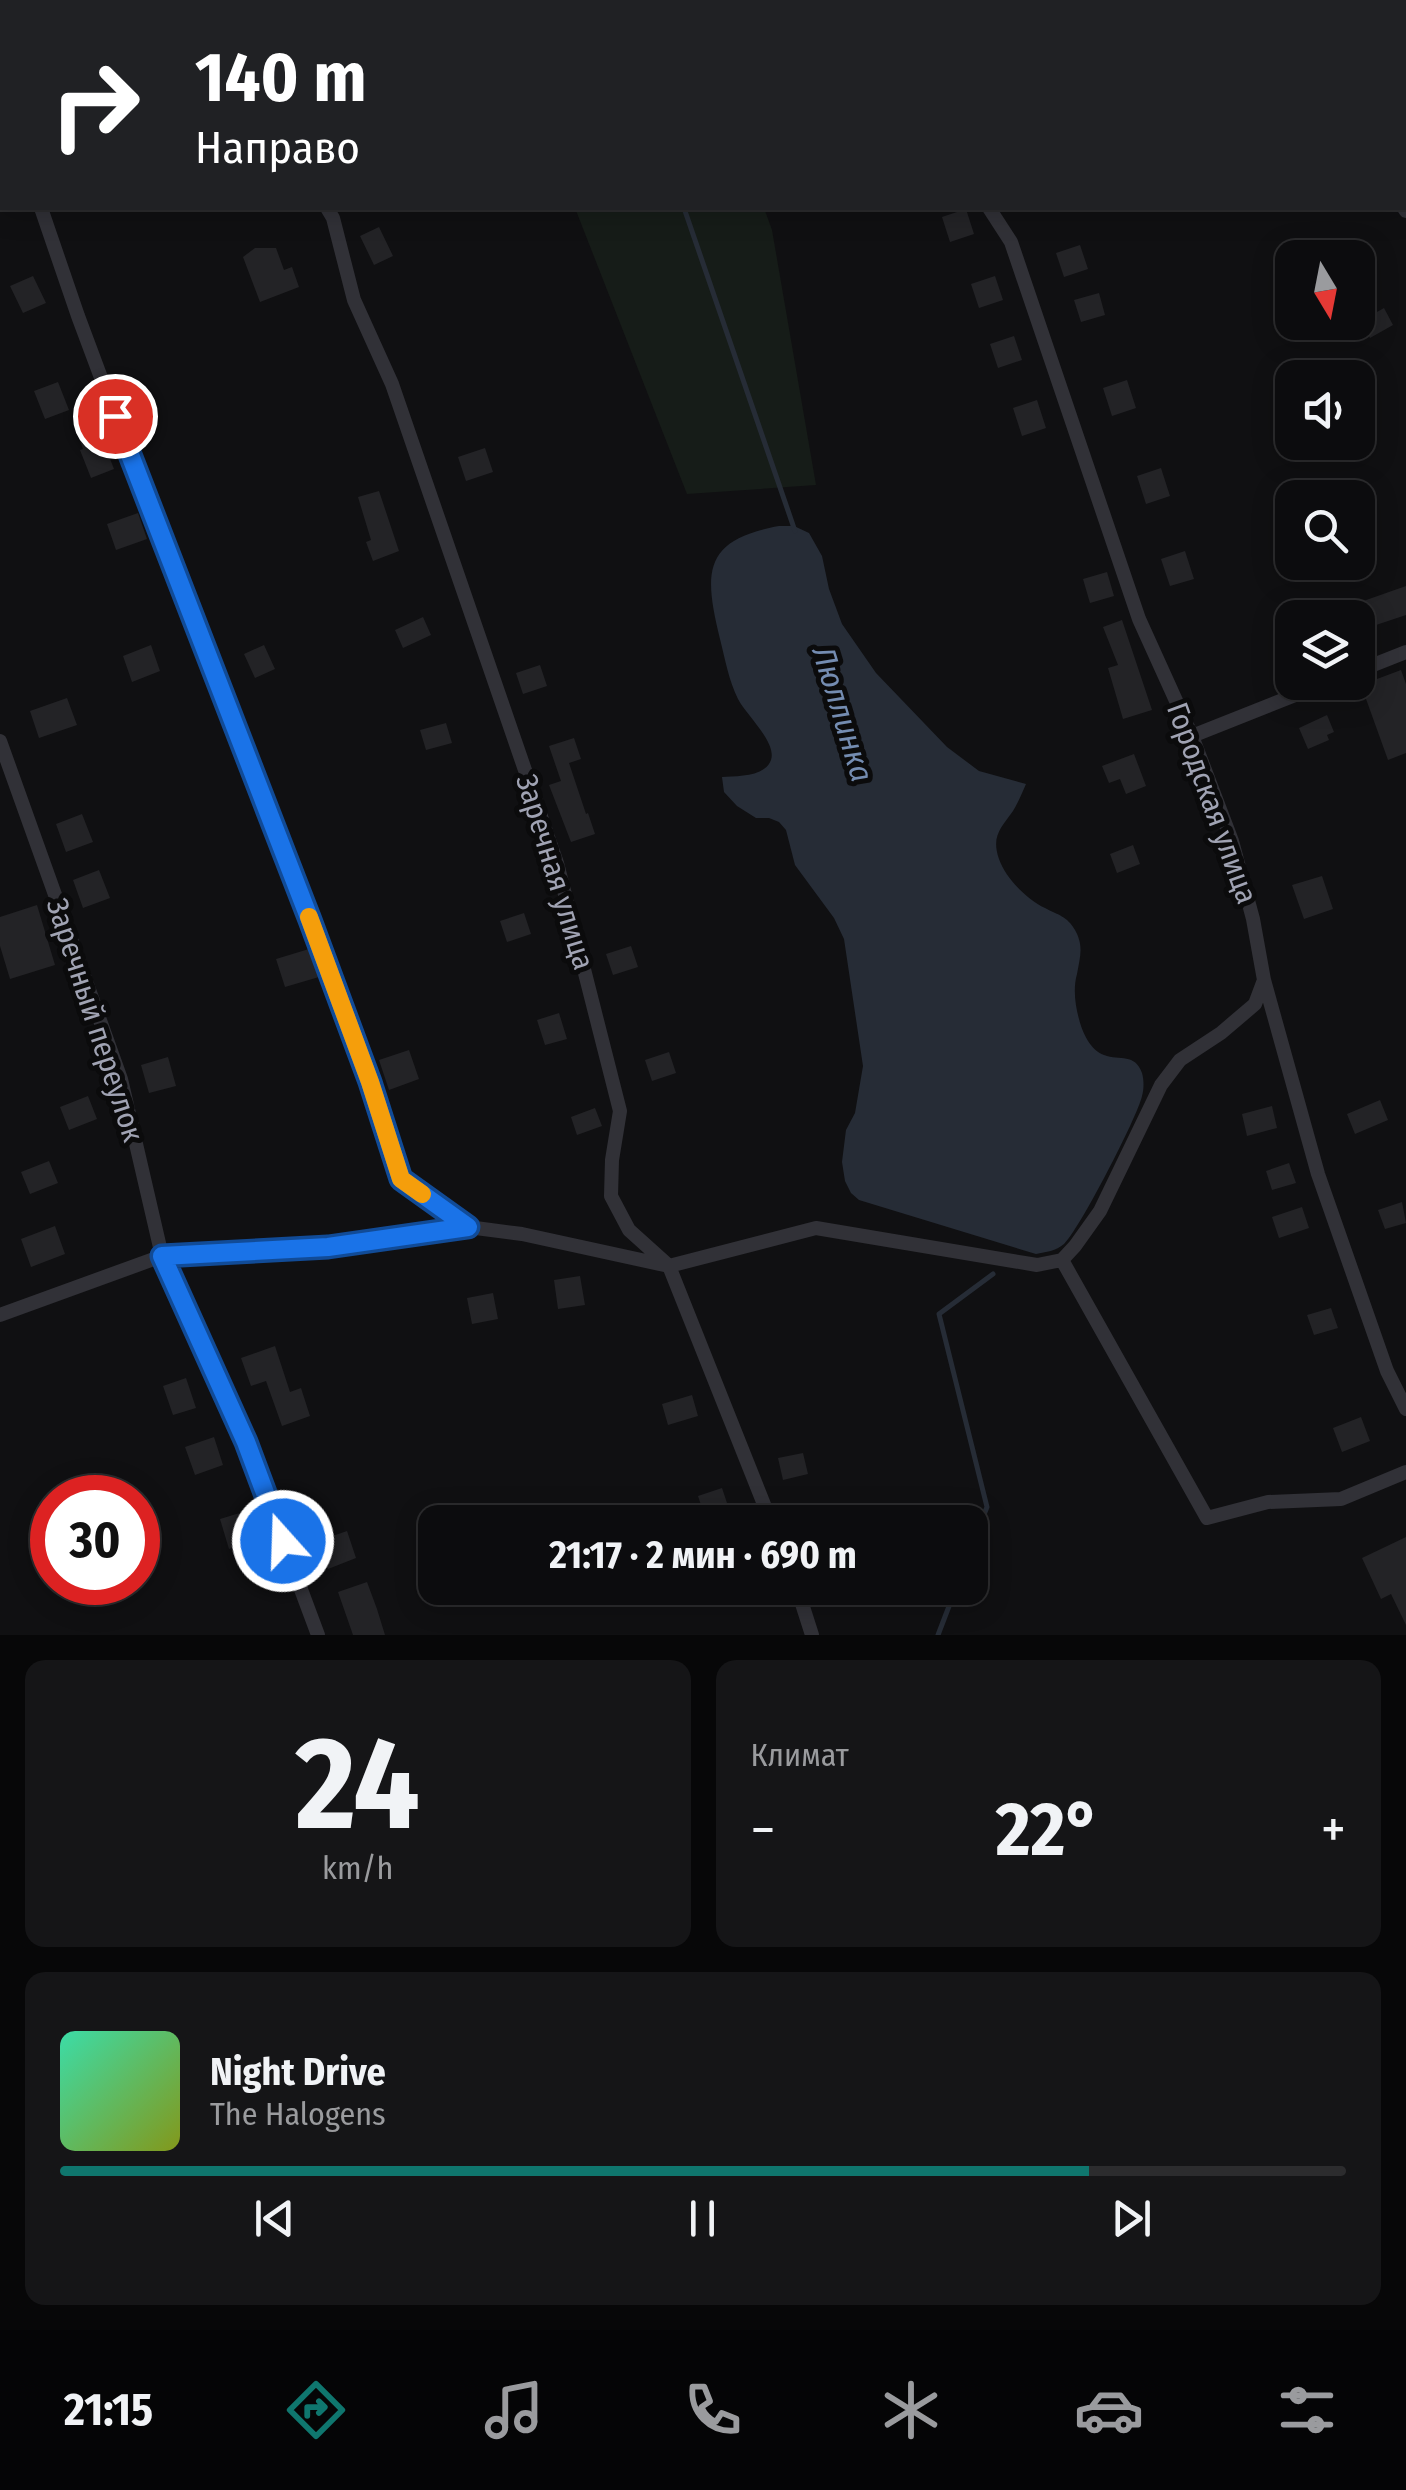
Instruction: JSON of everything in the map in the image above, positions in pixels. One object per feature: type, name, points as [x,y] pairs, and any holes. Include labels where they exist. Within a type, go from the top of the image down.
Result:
[{"type":"street","points":[[42,210],[152,517],[310,920],[401,1179],[468,1227]]},
{"type":"street","name":"Заречная улица","points":[[328,210],[354,300],[392,384],[557,863],[620,1111],[611,1196],[629,1230],[669,1266],[764,1505]]},
{"type":"street","name":"Городская улица","points":[[990,210],[1011,242],[1139,619],[1192,736],[1232,841],[1264,980],[1318,1174],[1387,1371],[1406,1408]]},
{"type":"street","points":[[1375,664],[1406,652]]},
{"type":"street","points":[[1192,736],[1283,700]]},
{"type":"street","name":"Заречный переулок","points":[[0,741],[120,1079],[162,1256],[246,1442],[318,1635]]},
{"type":"street","points":[[0,1315],[162,1256],[328,1247],[468,1227],[522,1234],[669,1266],[816,1228],[1037,1265],[1062,1260],[1100,1211],[1161,1085],[1180,1060],[1255,1004],[1264,980]]},
{"type":"street","points":[[1062,1260],[1207,1518],[1268,1502],[1341,1498],[1406,1472]]},
{"type":"street","points":[[802,1605],[812,1635]]},
{"type":"shaded area","points":[[576,210],[765,210],[772,230],[816,485],[687,494]]},
{"type":"water","points":[[779,526],[794,526],[809,533],[822,556],[842,624],[876,673],[947,747],[979,771],[1026,784],[998,833],[999,859],[1024,894],[1065,919],[1075,930],[1080,941],[1076,1002],[1088,1040],[1099,1053],[1135,1063],[1142,1073],[1142,1096],[1119,1148],[1071,1235],[1054,1250],[1036,1254],[859,1200],[845,1181],[842,1162],[846,1130],[855,1113],[863,1066],[844,939],[834,918],[795,865],[786,830],[779,822],[756,818],[737,806],[724,792],[722,777],[763,770],[772,753],[738,699],[730,677],[715,616],[711,578],[722,551],[735,540]]},
{"type":"building","points":[[966,210],[974,234],[950,242],[942,217]]},
{"type":"building","points":[[379,227],[393,256],[374,265],[360,236]]},
{"type":"building","points":[[1080,245],[1088,269],[1064,277],[1056,253]]},
{"type":"building","points":[[255,248],[276,248],[284,270],[292,267],[299,287],[260,302],[243,257]]},
{"type":"building","points":[[33,276],[46,303],[23,313],[10,286]]},
{"type":"building","points":[[995,276],[1003,300],[979,308],[971,284]]},
{"type":"building","points":[[1099,293],[1105,315],[1081,322],[1074,300]]},
{"type":"building","points":[[1384,308],[1393,325],[1375,335],[1375,313]]},
{"type":"building","points":[[1014,336],[1022,360],[998,368],[990,344]]},
{"type":"building","points":[[1127,380],[1136,408],[1112,416],[1103,388]]},
{"type":"building","points":[[58,382],[69,410],[45,419],[34,391]]},
{"type":"building","points":[[1037,400],[1046,428],[1022,436],[1013,408]]},
{"type":"building","points":[[95,420],[114,469],[91,478],[75,427]]},
{"type":"building","points":[[485,448],[493,472],[466,481],[458,457]]},
{"type":"building","points":[[1161,468],[1170,496],[1146,504],[1137,476]]},
{"type":"building","points":[[379,491],[399,551],[373,561],[358,497]]},
{"type":"building","points":[[138,513],[147,539],[116,550],[107,524]]},
{"type":"building","points":[[1185,551],[1194,579],[1170,586],[1161,559]]},
{"type":"building","points":[[1107,572],[1114,596],[1090,603],[1083,579]]},
{"type":"building","points":[[1406,586],[1406,615],[1375,625],[1375,600],[1366,600]]},
{"type":"building","points":[[423,617],[431,635],[403,648],[395,630]]},
{"type":"building","points":[[1122,620],[1152,710],[1123,719],[1108,668],[1118,665],[1103,627]]},
{"type":"building","points":[[151,645],[160,671],[132,682],[123,656]]},
{"type":"building","points":[[264,645],[275,669],[255,678],[244,654]]},
{"type":"building","points":[[540,665],[547,686],[523,694],[516,673]]},
{"type":"building","points":[[1401,670],[1406,684],[1406,753],[1388,760],[1366,700],[1375,700],[1375,680]]},
{"type":"building","points":[[67,698],[77,725],[39,738],[30,711]]},
{"type":"building","points":[[1327,715],[1334,732],[1327,735],[1329,740],[1308,749],[1299,728]]},
{"type":"building","points":[[446,723],[452,743],[426,750],[420,730]]},
{"type":"building","points":[[574,738],[581,759],[569,763],[595,834],[571,842],[549,785],[561,781],[549,746]]},
{"type":"building","points":[[1134,754],[1146,786],[1126,794],[1120,779],[1109,783],[1102,766]]},
{"type":"building","points":[[82,814],[93,842],[66,852],[56,824]]},
{"type":"building","points":[[1133,845],[1140,864],[1117,873],[1110,854]]},
{"type":"building","points":[[99,870],[110,898],[83,908],[73,880]]},
{"type":"building","points":[[1322,876],[1333,909],[1304,919],[1292,885]]},
{"type":"building","points":[[37,905],[55,965],[10,979],[0,946],[0,917]]},
{"type":"building","points":[[524,913],[531,934],[507,942],[500,921]]},
{"type":"building","points":[[631,946],[638,967],[613,975],[606,954]]},
{"type":"building","points":[[309,949],[319,977],[285,987],[276,959]]},
{"type":"building","points":[[559,1013],[567,1039],[545,1045],[537,1020]]},
{"type":"building","points":[[409,1050],[419,1079],[389,1090],[379,1060]]},
{"type":"building","points":[[669,1052],[676,1073],[652,1081],[645,1060]]},
{"type":"building","points":[[168,1057],[176,1086],[149,1093],[141,1065]]},
{"type":"building","points":[[88,1096],[97,1119],[69,1130],[60,1107]]},
{"type":"building","points":[[1380,1100],[1388,1120],[1355,1134],[1347,1114]]},
{"type":"building","points":[[1272,1106],[1277,1128],[1247,1136],[1242,1114]]},
{"type":"building","points":[[595,1108],[602,1126],[577,1135],[571,1117]]},
{"type":"building","points":[[49,1161],[58,1183],[30,1194],[21,1172]]},
{"type":"building","points":[[1289,1163],[1296,1183],[1272,1190],[1266,1171]]},
{"type":"building","points":[[1402,1202],[1406,1223],[1385,1229],[1378,1210]]},
{"type":"building","points":[[1302,1207],[1309,1228],[1279,1238],[1272,1217]]},
{"type":"building","points":[[55,1226],[65,1254],[31,1267],[21,1239]]},
{"type":"building","points":[[580,1276],[585,1305],[558,1309],[554,1280]]},
{"type":"building","points":[[493,1293],[498,1319],[472,1324],[467,1298]]},
{"type":"building","points":[[1331,1308],[1338,1328],[1314,1335],[1307,1315]]},
{"type":"building","points":[[275,1346],[290,1392],[301,1388],[310,1416],[282,1426],[266,1381],[251,1386],[241,1358]]},
{"type":"building","points":[[186,1378],[196,1408],[173,1415],[163,1386]]},
{"type":"building","points":[[692,1395],[698,1416],[668,1425],[662,1404]]},
{"type":"building","points":[[1361,1417],[1370,1441],[1342,1452],[1333,1428]]},
{"type":"building","points":[[214,1437],[223,1465],[195,1475],[185,1447]]},
{"type":"building","points":[[803,1453],[808,1474],[783,1480],[778,1458]]},
{"type":"building","points":[[722,1488],[728,1505],[701,1505],[698,1496]]},
{"type":"building","points":[[243,1512],[252,1541],[229,1549],[220,1519]]},
{"type":"building","points":[[347,1531],[356,1558],[328,1569],[318,1541]]},
{"type":"building","points":[[1406,1537],[1406,1625],[1391,1594],[1381,1599],[1362,1558]]},
{"type":"building","points":[[367,1582],[385,1635],[353,1635],[338,1592]]},
{"type":"waterway","name":"Люллинка","points":[[685,210],[795,531]]},
{"type":"waterway","name":"Люллинка","points":[[987,1505],[939,1314],[993,1274]]},
{"type":"waterway","name":"Люллинка","points":[[938,1635],[949,1605]]},
{"type":"slow traffic","points":[[309,917],[401,1179],[422,1194]]},
{"type":"route","points":[[115,416],[310,920],[401,1179],[468,1227],[328,1247],[162,1256],[246,1442],[283,1541]]}]
